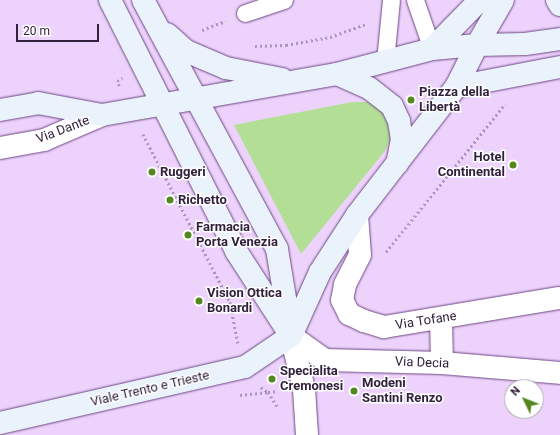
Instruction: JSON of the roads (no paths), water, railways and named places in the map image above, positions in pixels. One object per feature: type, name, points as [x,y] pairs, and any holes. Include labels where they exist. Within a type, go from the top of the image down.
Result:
[{"type":"main road","points":[[110,0],[236,251],[291,336]]},
{"type":"main road","points":[[144,0],[198,98],[277,249],[291,336]]},
{"type":"main road","points":[[432,49],[480,0]]},
{"type":"main road","points":[[291,336],[320,272],[357,215],[456,87],[477,44],[503,0]]},
{"type":"main road","points":[[557,0],[560,5]]},
{"type":"main road","points":[[160,28],[186,51],[226,68],[294,82]]},
{"type":"main road","points":[[161,103],[337,74],[432,49],[477,44],[525,44],[560,39]]},
{"type":"main road","points":[[456,87],[560,67]]},
{"type":"main road","points":[[337,74],[369,88],[392,106],[399,121],[402,139],[397,165]]},
{"type":"main road","name":"Via Dante","points":[[0,110],[38,103],[102,115],[161,103]]},
{"type":"main road","name":"Viale Trento e Trieste","points":[[0,423],[245,367],[291,336]]},
{"type":"street","name":"Via Dante","points":[[0,148],[44,140],[102,115]]},
{"type":"street","name":"Via Tofane","points":[[357,215],[360,255],[345,285],[342,300],[349,314],[384,327],[441,319],[560,298]]},
{"type":"street","points":[[441,319],[442,363]]},
{"type":"street","name":"Via Decia","points":[[291,336],[325,360],[442,363],[560,373]]},
{"type":"street","points":[[291,336],[304,389],[307,435]]},
{"type":"lane","points":[[245,13],[284,0]]},
{"type":"lane","points":[[385,61],[391,0]]},
{"type":"lane","points":[[415,0],[432,49]]},
{"type":"place","name":"Piazza della Libertà","points":[[411,100]]},
{"type":"place","name":"Hotel Continental","points":[[513,165]]},
{"type":"place","name":"Ruggeri","points":[[152,172]]},
{"type":"place","name":"Richetto","points":[[170,200]]},
{"type":"place","name":"Farmacia Porta Venezia","points":[[188,235]]},
{"type":"place","name":"Vision Ottica Bonardi","points":[[199,301]]},
{"type":"place","name":"Specialita Cremonesi","points":[[272,379]]},
{"type":"place","name":"Modeni Santini Renzo","points":[[354,391]]}]
